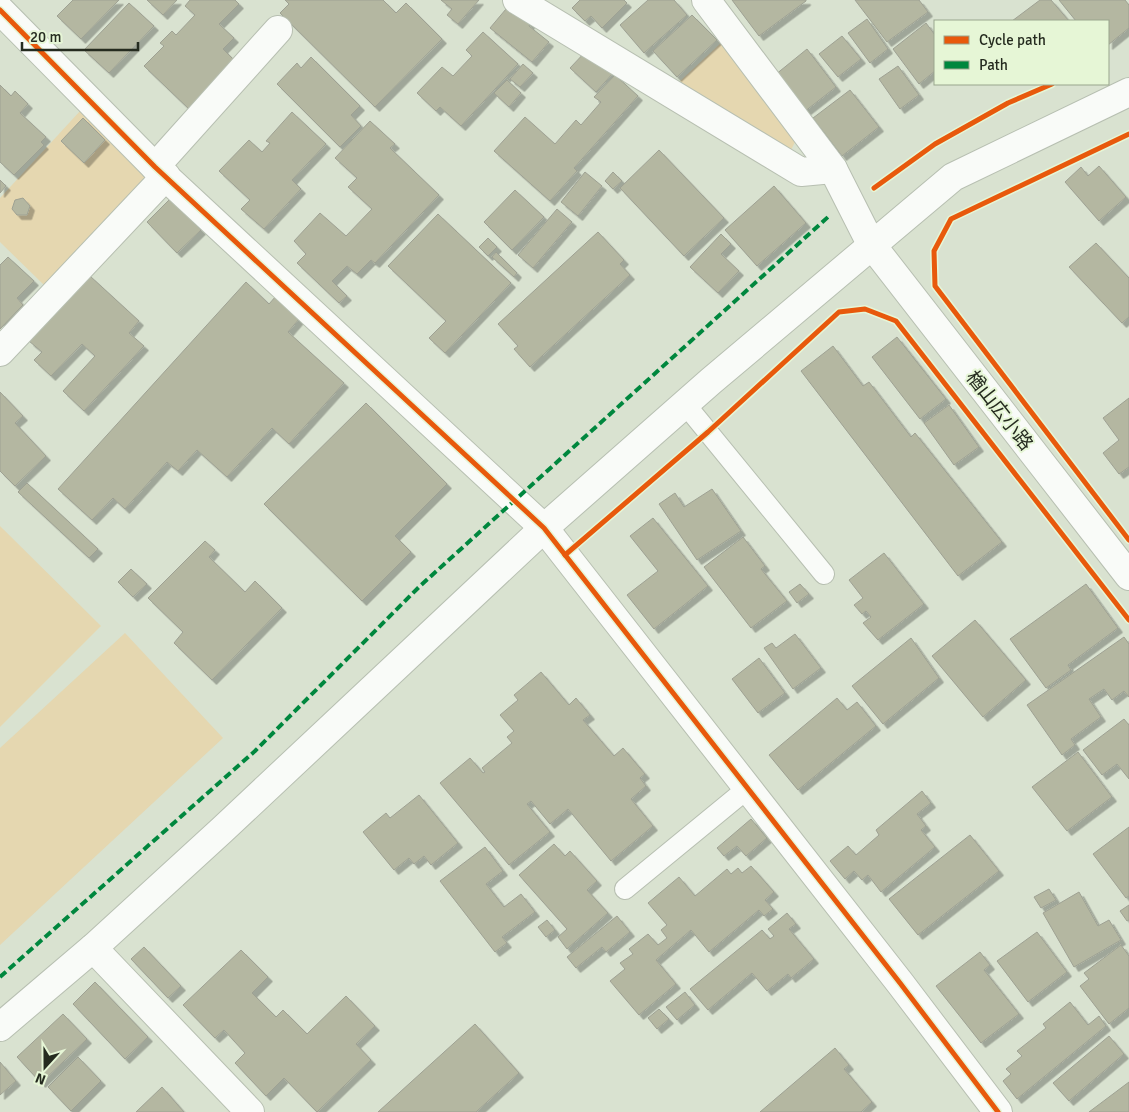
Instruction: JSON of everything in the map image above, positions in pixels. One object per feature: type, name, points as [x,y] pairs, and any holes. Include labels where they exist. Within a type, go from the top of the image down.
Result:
[{"type":"street","points":[[517,0],[801,172],[833,169]]},
{"type":"street","name":"楢山広小路","points":[[706,0],[833,169],[871,244],[1129,576]]},
{"type":"street","points":[[3,20],[160,171],[544,528],[998,1112]]},
{"type":"street","points":[[0,352],[160,171],[278,30]]},
{"type":"street","points":[[0,1027],[93,948],[544,528],[871,244],[953,177],[1129,92]]},
{"type":"street","points":[[93,948],[250,1112]]},
{"type":"lane","points":[[685,404],[824,574]]},
{"type":"lane","points":[[625,889],[748,788]]},
{"type":"shaded area","points":[[722,42],[795,142],[790,152],[678,83]]},
{"type":"shaded area","points":[[81,110],[151,174],[44,285],[0,242],[0,198]]},
{"type":"shaded area","points":[[0,526],[101,626],[0,727]]},
{"type":"shaded area","points":[[125,633],[223,738],[0,945],[0,748]]},
{"type":"building","points":[[73,0],[119,0],[81,39],[57,16]]},
{"type":"building","points":[[147,0],[177,0],[163,15]]},
{"type":"building","points":[[190,0],[235,0],[239,4],[219,24],[234,38],[223,49],[236,62],[190,110],[144,66],[164,46],[160,43],[172,31],[176,35],[195,15],[185,6]]},
{"type":"building","points":[[285,0],[383,0],[396,13],[406,3],[442,39],[375,107],[280,13],[289,4]]},
{"type":"building","points":[[441,0],[479,0],[458,24],[447,15],[452,9]]},
{"type":"building","points":[[580,0],[624,0],[627,3],[602,28],[591,16],[585,21],[572,8]]},
{"type":"building","points":[[648,0],[674,0],[687,15],[644,53],[620,25]]},
{"type":"building","points":[[732,0],[806,0],[806,1],[759,36]]},
{"type":"building","points":[[855,0],[919,0],[928,12],[887,42]]},
{"type":"building","points":[[1040,0],[1051,0],[1068,20],[1013,20]]},
{"type":"building","points":[[1059,0],[1125,0],[1129,5],[1129,28],[1109,44],[1109,20],[1075,20]]},
{"type":"building","points":[[129,3],[154,26],[109,73],[84,50]]},
{"type":"building","points":[[506,9],[512,14],[515,9],[531,21],[529,26],[549,42],[532,62],[490,28]]},
{"type":"building","points":[[692,15],[717,40],[677,77],[653,51]]},
{"type":"building","points":[[867,19],[888,49],[870,63],[848,33]]},
{"type":"building","points":[[926,23],[934,34],[934,72],[919,84],[893,49]]},
{"type":"building","points":[[483,32],[518,64],[461,126],[440,107],[436,111],[417,93],[442,67],[453,76],[472,56],[466,50]]},
{"type":"building","points":[[842,36],[861,59],[838,77],[819,54]]},
{"type":"building","points":[[588,49],[614,72],[596,92],[570,68]]},
{"type":"building","points":[[807,49],[836,87],[804,112],[775,75]]},
{"type":"building","points":[[311,57],[360,106],[351,115],[361,126],[340,147],[277,84],[297,63],[301,68]]},
{"type":"building","points":[[523,64],[533,73],[520,87],[510,79]]},
{"type":"building","points":[[898,66],[919,95],[900,109],[879,79]]},
{"type":"building","points":[[615,75],[638,96],[574,168],[577,171],[550,201],[494,151],[525,117],[555,144],[576,120],[581,125],[601,102],[594,97]]},
{"type":"building","points":[[507,80],[521,93],[509,107],[494,93]]},
{"type":"building","points":[[0,85],[11,96],[15,91],[28,104],[20,113],[46,137],[41,142],[44,145],[14,175],[0,162]]},
{"type":"building","points":[[850,90],[879,127],[842,156],[813,118]]},
{"type":"building","points":[[292,112],[326,144],[292,180],[301,189],[264,229],[241,209],[250,200],[219,171],[249,140],[262,152],[270,143],[266,141]]},
{"type":"building","points":[[83,118],[105,140],[84,163],[61,141]]},
{"type":"building","points":[[370,121],[395,144],[390,148],[439,195],[375,263],[371,260],[357,274],[347,266],[332,281],[347,296],[339,303],[297,263],[306,254],[294,241],[320,213],[346,236],[372,209],[348,187],[357,178],[335,158]]},
{"type":"building","points":[[659,150],[724,218],[684,256],[620,188]]},
{"type":"building","points":[[1099,166],[1126,197],[1099,221],[1065,182],[1081,167],[1088,176]]},
{"type":"building","points":[[585,172],[602,186],[578,216],[561,202]]},
{"type":"building","points":[[613,172],[622,181],[613,189],[605,181]]},
{"type":"building","points":[[0,180],[6,186],[0,193]]},
{"type":"building","points":[[774,186],[806,223],[757,266],[725,230]]},
{"type":"building","points":[[515,190],[544,217],[512,250],[484,222]]},
{"type":"building","points":[[23,198],[30,206],[27,215],[17,215],[12,209],[15,200]]},
{"type":"building","points":[[170,199],[201,230],[177,253],[147,222]]},
{"type":"building","points":[[557,209],[572,222],[533,268],[518,255]]},
{"type":"building","points":[[438,214],[511,283],[445,353],[429,338],[446,321],[388,266]]},
{"type":"building","points":[[598,232],[624,260],[620,264],[630,275],[530,367],[514,349],[518,346],[498,324]]},
{"type":"building","points":[[721,234],[731,244],[721,254],[739,271],[718,293],[690,267]]},
{"type":"building","points":[[488,238],[497,247],[488,256],[479,247]]},
{"type":"building","points":[[1096,243],[1129,278],[1129,317],[1122,323],[1069,267]]},
{"type":"building","points":[[496,252],[517,273],[514,277],[492,257]]},
{"type":"building","points":[[8,257],[34,281],[17,298],[23,305],[0,329],[0,265]]},
{"type":"building","points":[[90,276],[139,321],[129,333],[144,346],[84,411],[63,391],[95,356],[82,344],[51,376],[34,360],[42,352],[29,341]]},
{"type":"building","points":[[246,282],[269,304],[276,296],[300,318],[288,332],[344,383],[289,444],[272,428],[227,477],[197,450],[178,471],[167,462],[125,509],[113,498],[92,520],[58,489]]},
{"type":"building","points":[[897,337],[946,399],[920,419],[872,357]]},
{"type":"building","points":[[833,346],[863,386],[869,382],[911,437],[915,433],[1002,542],[958,576],[801,371]]},
{"type":"building","points":[[0,392],[23,416],[15,423],[46,456],[15,486],[0,471]]},
{"type":"building","points":[[1129,398],[1129,467],[1119,474],[1103,453],[1119,440],[1103,418]]},
{"type":"building","points":[[366,403],[447,484],[395,536],[411,552],[362,601],[264,504]]},
{"type":"building","points":[[949,405],[979,447],[954,465],[924,423]]},
{"type":"building","points":[[27,483],[98,549],[89,558],[18,492]]},
{"type":"building","points":[[712,489],[741,531],[697,560],[659,504],[675,493],[684,507]]},
{"type":"building","points":[[653,518],[708,586],[654,629],[627,595],[658,571],[630,536]]},
{"type":"building","points":[[743,537],[765,566],[761,569],[787,601],[751,628],[704,567]]},
{"type":"building","points":[[205,541],[215,550],[209,557],[245,592],[255,581],[282,608],[212,680],[174,643],[183,632],[148,598]]},
{"type":"building","points":[[884,553],[924,604],[878,640],[863,623],[871,617],[866,611],[862,614],[854,605],[863,598],[849,580]]},
{"type":"building","points":[[131,569],[147,584],[133,597],[118,582]]},
{"type":"building","points":[[800,584],[809,594],[797,603],[789,592]]},
{"type":"building","points":[[1086,584],[1118,628],[1068,665],[1071,670],[1046,688],[1010,639]]},
{"type":"building","points":[[975,620],[1026,680],[983,717],[932,656]]},
{"type":"building","points":[[795,634],[821,668],[793,689],[764,648],[772,643],[776,648]]},
{"type":"building","points":[[1124,637],[1129,644],[1129,697],[1124,691],[1112,700],[1104,689],[1089,699],[1101,717],[1071,739],[1075,745],[1062,755],[1027,705]]},
{"type":"building","points":[[911,638],[939,678],[883,724],[852,686]]},
{"type":"building","points":[[759,658],[785,693],[758,713],[732,679]]},
{"type":"building","points":[[541,672],[569,705],[576,698],[590,715],[583,720],[614,756],[623,748],[645,774],[640,778],[646,786],[631,799],[653,826],[611,861],[568,809],[550,824],[531,801],[527,804],[550,832],[509,865],[440,783],[470,758],[483,773],[485,772],[482,768],[512,743],[507,737],[514,731],[500,715],[518,700],[514,695]]},
{"type":"building","points":[[837,698],[847,710],[857,702],[876,726],[798,790],[769,755]]},
{"type":"building","points":[[1124,719],[1129,725],[1129,779],[1117,764],[1102,775],[1083,750]]},
{"type":"building","points":[[1078,752],[1112,797],[1067,831],[1032,787]]},
{"type":"building","points":[[922,791],[931,803],[917,814],[926,826],[921,830],[935,847],[881,892],[868,875],[862,880],[854,871],[845,879],[830,861],[848,846],[856,855],[879,835],[876,830]]},
{"type":"building","points":[[419,795],[458,843],[431,865],[424,856],[414,864],[409,858],[394,870],[363,832],[386,813],[390,818]]},
{"type":"building","points":[[751,819],[767,838],[746,856],[737,846],[724,856],[717,848]]},
{"type":"building","points":[[1129,827],[1129,896],[1126,898],[1093,854]]},
{"type":"building","points":[[970,835],[999,871],[918,935],[889,899]]},
{"type":"building","points":[[554,844],[565,856],[570,851],[597,881],[587,890],[608,913],[567,949],[558,937],[567,929],[519,875]]},
{"type":"building","points":[[485,847],[503,871],[486,884],[504,907],[521,894],[535,912],[502,937],[507,943],[495,952],[440,881]]},
{"type":"building","points":[[751,866],[774,892],[765,900],[773,909],[764,916],[759,910],[709,952],[691,930],[656,960],[676,984],[639,1015],[610,981],[625,969],[620,963],[633,954],[629,949],[648,934],[658,945],[667,938],[661,930],[667,925],[648,903],[679,877],[695,896],[727,869],[731,874],[738,868],[742,873]]},
{"type":"building","points":[[1049,889],[1056,900],[1041,908],[1034,897]]},
{"type":"building","points":[[1079,892],[1098,926],[1109,920],[1121,940],[1074,967],[1043,913]]},
{"type":"building","points":[[1129,905],[1129,920],[1127,921],[1120,911]]},
{"type":"building","points":[[787,913],[796,924],[789,929],[814,959],[791,978],[788,974],[767,991],[752,973],[708,1010],[690,989],[762,930],[770,939],[774,936],[768,929]]},
{"type":"building","points":[[617,916],[630,932],[606,952],[602,947],[576,968],[567,957]]},
{"type":"building","points":[[547,920],[555,930],[546,937],[538,927]]},
{"type":"building","points":[[1037,932],[1067,972],[1028,1002],[997,961]]},
{"type":"building","points":[[1121,945],[1129,956],[1129,1008],[1109,1024],[1080,986],[1089,979],[1084,973]]},
{"type":"building","points":[[144,947],[181,986],[168,998],[131,959]]},
{"type":"building","points":[[241,950],[268,977],[252,993],[276,1017],[283,1010],[307,1034],[346,996],[375,1026],[356,1044],[371,1060],[317,1112],[284,1078],[266,1096],[235,1063],[245,1053],[224,1030],[215,1038],[183,1005]]},
{"type":"building","points":[[980,952],[990,965],[984,970],[1019,1014],[981,1043],[936,986]]},
{"type":"building","points":[[95,982],[148,1037],[125,1059],[73,1004]]},
{"type":"building","points":[[685,992],[695,1005],[677,1020],[666,1007]]},
{"type":"building","points":[[1070,1002],[1088,1025],[1099,1016],[1106,1026],[1017,1099],[1003,1081],[1011,1074],[1006,1069],[1022,1056],[1017,1051],[1046,1028],[1043,1024]]},
{"type":"building","points":[[659,1009],[669,1019],[657,1029],[648,1018]]},
{"type":"building","points":[[63,1014],[87,1039],[41,1083],[17,1057]]},
{"type":"building","points":[[475,1024],[519,1073],[476,1112],[378,1112]]},
{"type":"building","points":[[1109,1036],[1124,1054],[1069,1101],[1053,1083]]},
{"type":"building","points":[[835,1048],[849,1065],[844,1069],[872,1102],[861,1112],[760,1112]]},
{"type":"building","points":[[78,1057],[101,1081],[71,1111],[48,1087]]},
{"type":"building","points":[[0,1062],[16,1081],[0,1095]]},
{"type":"building","points":[[1129,1082],[1129,1112],[1089,1112]]},
{"type":"building","points":[[162,1087],[184,1112],[136,1112]]},
{"type":"marked path","points":[[0,977],[255,751],[420,586],[828,217]]},
{"type":"cycle path","points":[[0,10],[155,167],[544,528],[900,983],[998,1112]]},
{"type":"cycle path","points":[[874,188],[935,144],[1008,103],[1050,85]]},
{"type":"cycle path","points":[[1129,134],[951,219],[934,251],[935,286],[1129,540]]},
{"type":"cycle path","points":[[565,555],[708,432],[839,312],[865,309],[896,321],[1129,620]]}]
